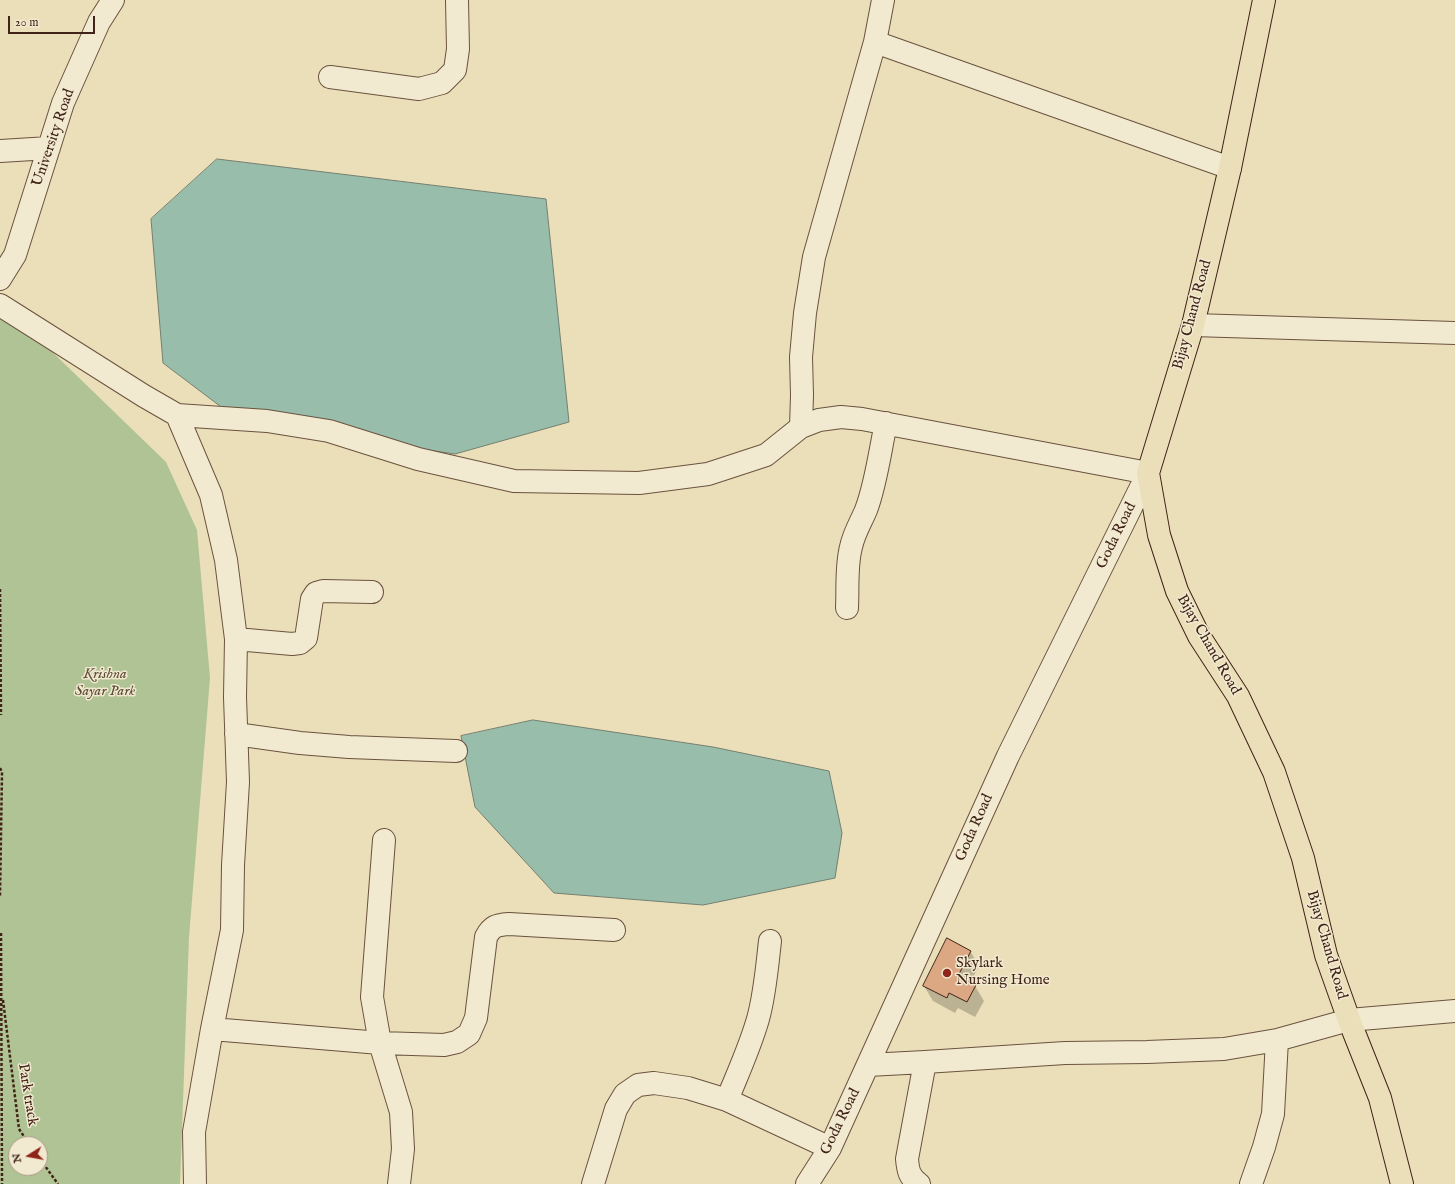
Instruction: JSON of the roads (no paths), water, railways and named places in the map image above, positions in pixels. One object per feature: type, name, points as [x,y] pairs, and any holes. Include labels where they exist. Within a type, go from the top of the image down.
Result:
[{"type":"main road","name":"Bijay Chand Road","points":[[1264,0],[1230,168],[1192,325],[1148,473],[1159,535],[1176,591],[1199,636],[1238,696],[1274,772],[1302,858],[1326,955],[1349,1020],[1380,1098],[1402,1184]]},
{"type":"street","name":"University Road","points":[[0,279],[15,255],[63,103],[99,22],[113,0]]},
{"type":"street","points":[[330,76],[419,89],[442,83],[455,70],[458,49],[457,0]]},
{"type":"street","points":[[801,427],[802,357],[805,313],[814,257],[875,42],[883,0]]},
{"type":"street","points":[[875,42],[1230,168]]},
{"type":"street","points":[[0,151],[50,148]]},
{"type":"street","points":[[0,305],[144,396],[177,415],[267,421],[329,432],[418,459],[514,481],[639,483],[708,474],[766,455],[801,427],[819,420],[841,417],[886,423],[1148,473]]},
{"type":"street","points":[[1192,325],[1455,333]]},
{"type":"street","points":[[177,415],[210,494],[226,560],[236,639],[235,697],[238,782],[233,865],[232,930],[212,1029],[194,1132],[195,1184]]},
{"type":"street","points":[[847,608],[848,570],[851,547],[857,528],[866,510],[873,485],[886,423]]},
{"type":"street","name":"Goda Road","points":[[807,1184],[830,1148],[1008,756],[1148,473]]},
{"type":"street","points":[[236,639],[292,644],[300,643],[306,638],[312,599],[316,593],[323,591],[372,592]]},
{"type":"street","points":[[236,734],[300,743],[348,747],[456,751]]},
{"type":"street","points":[[384,840],[372,997],[380,1043],[401,1112],[402,1149],[399,1184]]},
{"type":"street","points":[[212,1029],[380,1043],[444,1045],[457,1042],[469,1034],[476,1018],[486,937],[490,929],[498,925],[509,924],[614,930]]},
{"type":"street","points":[[727,1100],[750,1044],[758,1019],[765,984],[770,941]]},
{"type":"street","points":[[868,1065],[1065,1053],[1224,1049],[1276,1040],[1349,1020],[1455,1011]]},
{"type":"street","points":[[1252,1183],[1273,1114],[1276,1040]]},
{"type":"street","points":[[918,1184],[913,1180],[908,1172],[907,1159],[925,1062]]},
{"type":"street","points":[[595,1183],[616,1108],[625,1094],[638,1085],[654,1083],[688,1088],[727,1100],[830,1148]]},
{"type":"place","name":"Skylark Nursing Home","points":[[947,973]]},
{"type":"park label","name":"Krishna Sayar Park","points":[[105,684]]}]
